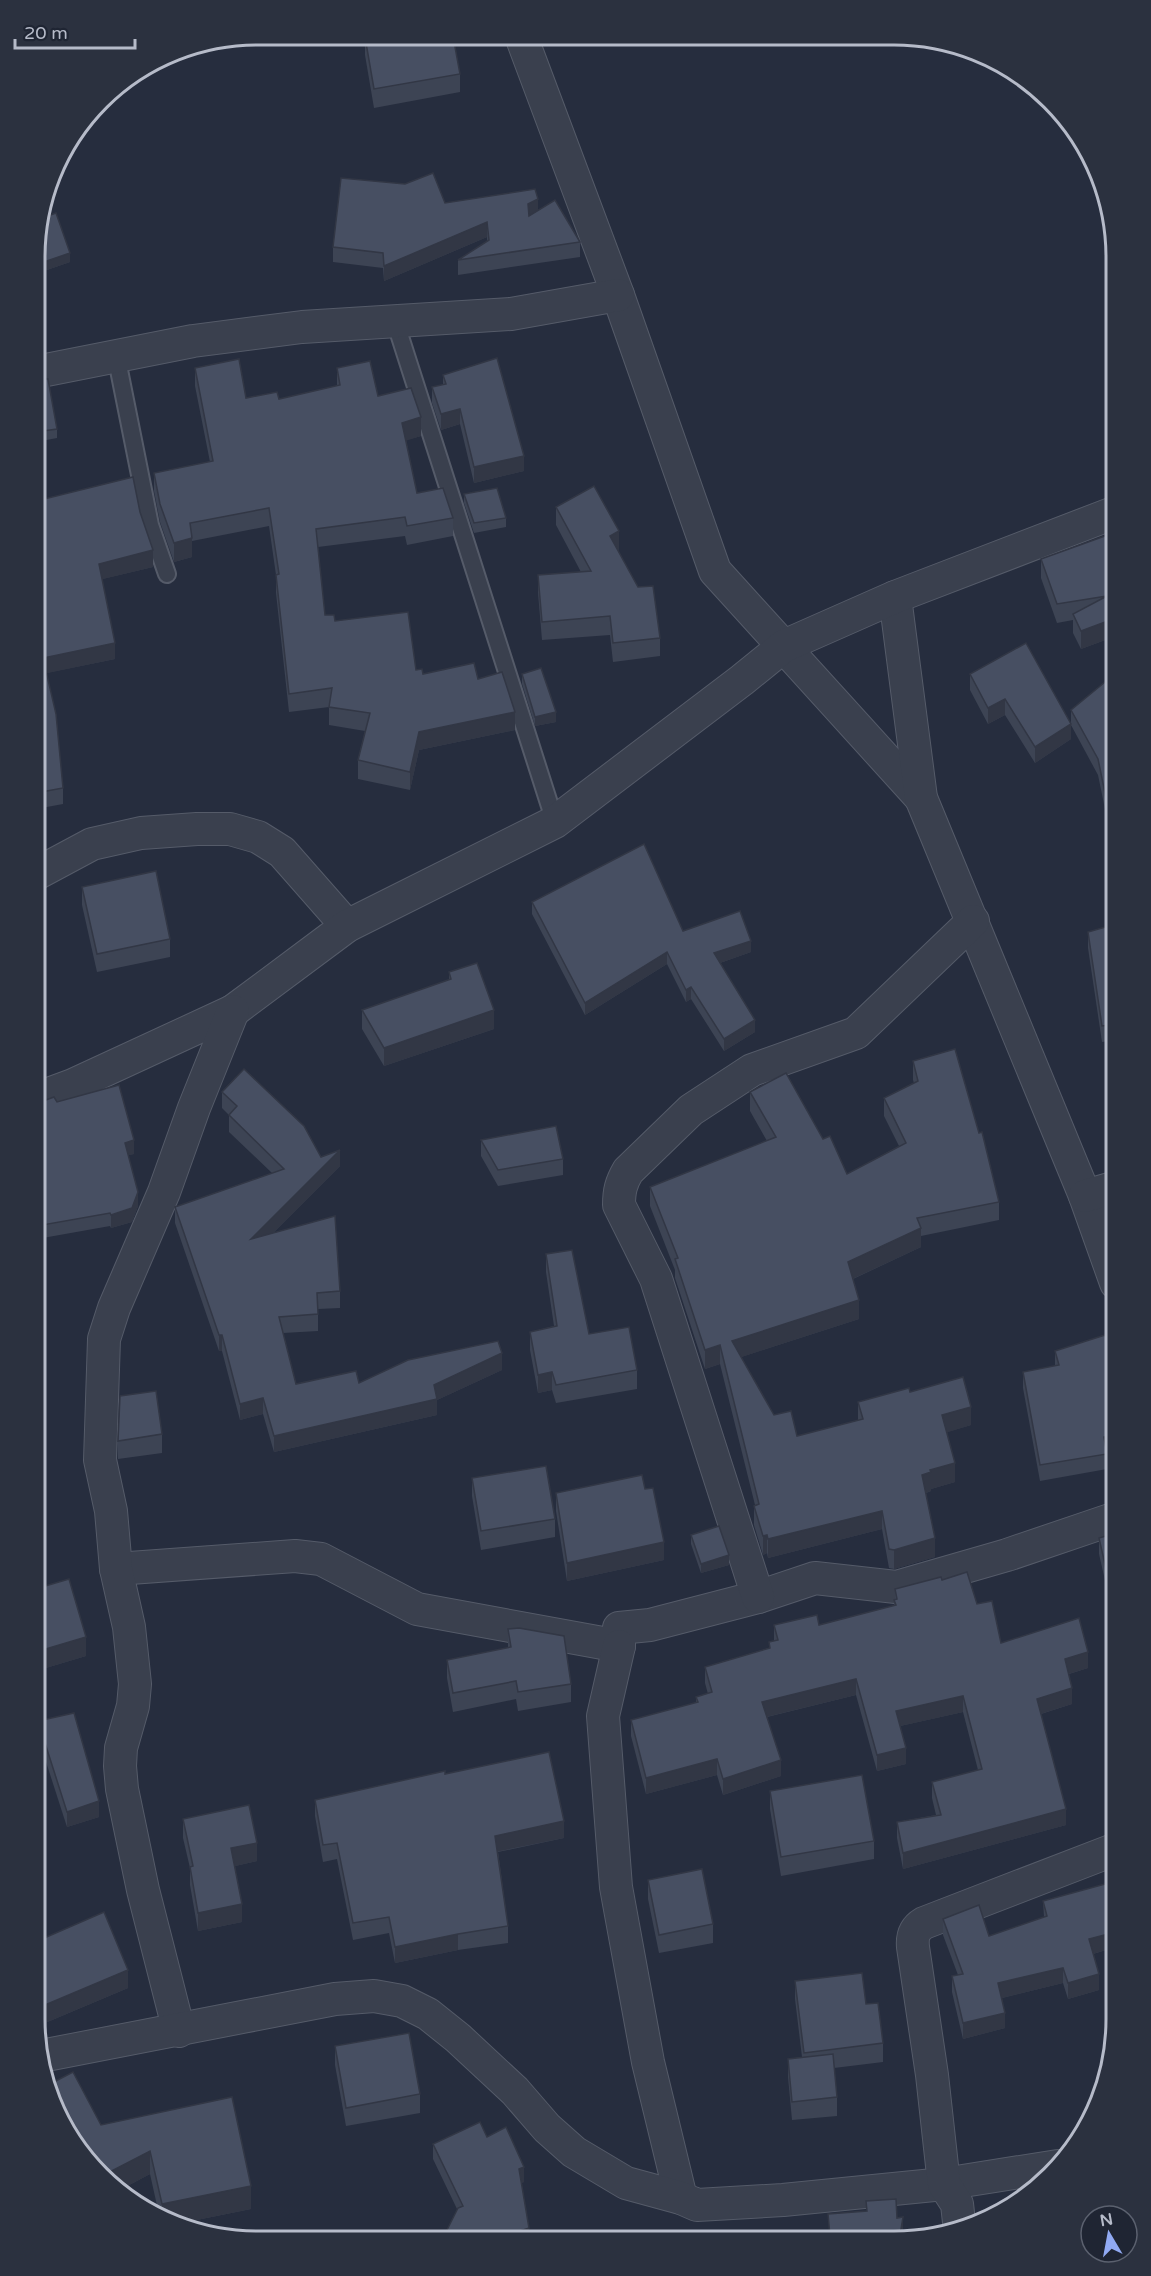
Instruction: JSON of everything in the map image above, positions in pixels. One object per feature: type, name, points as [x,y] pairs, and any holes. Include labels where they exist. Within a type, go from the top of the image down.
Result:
[{"type":"street","points":[[524,45],[618,295],[715,572],[921,798]]},
{"type":"street","points":[[45,370],[214,338],[302,327],[511,314],[618,295]]},
{"type":"street","points":[[45,1095],[73,1085],[233,1011],[347,926],[555,822],[784,646],[895,597],[1106,516]]},
{"type":"street","points":[[895,597],[921,798],[1085,1196],[1106,1255]]},
{"type":"street","points":[[45,869],[92,844],[141,833],[230,829],[258,837],[282,852],[347,926]]},
{"type":"street","points":[[758,1597],[656,1279],[619,1205],[622,1181],[628,1171],[691,1110],[752,1070],[856,1033],[973,921]]},
{"type":"street","points":[[179,2031],[143,1890],[122,1789],[121,1748],[133,1706],[135,1684],[129,1627],[116,1569],[111,1511],[100,1460],[104,1339],[114,1308],[165,1192],[194,1108],[233,1011]]},
{"type":"street","points":[[1085,1196],[1106,1190]]},
{"type":"street","points":[[681,2198],[648,2062],[616,1887],[603,1716],[619,1646],[619,1628],[650,1625],[758,1597],[814,1578],[896,1587],[1007,1555],[1106,1521]]},
{"type":"street","points":[[116,1569],[296,1556],[321,1559],[417,1609],[619,1646]]},
{"type":"street","points":[[959,2221],[957,2204],[944,2184],[932,2075],[912,1939],[916,1928],[1106,1853]]},
{"type":"street","points":[[48,2055],[335,1999],[374,1996],[402,2001],[428,2014],[458,2038],[515,2091],[547,2128],[574,2152],[626,2183],[681,2198],[697,2205],[772,2201],[944,2184],[1045,2168]]},
{"type":"lane","points":[[395,321],[555,822]]},
{"type":"lane","points":[[116,356],[150,525],[167,574]]},
{"type":"building","points":[[366,45],[455,45],[460,74],[374,89]]},
{"type":"building","points":[[433,173],[445,203],[535,189],[538,199],[528,204],[529,216],[555,200],[580,242],[458,260],[489,240],[487,222],[384,266],[383,253],[333,247],[341,178],[405,184]]},
{"type":"building","points":[[56,213],[70,253],[45,262],[45,243],[49,215]]},
{"type":"building","points":[[497,358],[524,456],[474,467],[460,409],[441,414],[432,387],[446,384],[443,375]]},
{"type":"building","points":[[239,359],[246,398],[277,392],[279,399],[340,385],[337,368],[370,361],[378,396],[411,388],[421,417],[402,423],[417,493],[443,488],[453,518],[407,526],[405,517],[316,529],[325,615],[334,615],[335,621],[408,612],[416,670],[422,669],[423,674],[474,663],[478,679],[502,672],[515,712],[419,732],[410,772],[358,760],[370,713],[329,707],[332,688],[289,694],[276,575],[279,574],[269,508],[190,523],[192,538],[174,543],[160,504],[154,473],[213,461],[195,368]]},
{"type":"building","points":[[45,379],[48,379],[57,429],[45,431]]},
{"type":"building","points":[[133,477],[140,512],[153,550],[99,564],[115,643],[45,658],[45,499]]},
{"type":"building","points":[[594,486],[619,531],[610,536],[638,587],[653,586],[660,638],[613,643],[610,616],[542,622],[538,575],[591,571],[556,507]]},
{"type":"building","points":[[497,488],[506,518],[474,523],[464,494]]},
{"type":"building","points":[[1106,536],[1106,596],[1057,604],[1041,559]]},
{"type":"building","points":[[1106,597],[1106,622],[1081,631],[1073,614]]},
{"type":"building","points":[[1026,643],[1071,724],[1035,747],[1005,699],[988,708],[970,674]]},
{"type":"building","points":[[45,667],[56,714],[63,788],[45,791]]},
{"type":"building","points":[[541,668],[556,712],[535,717],[522,674]]},
{"type":"building","points":[[1106,681],[1106,798],[1098,759],[1071,710]]},
{"type":"building","points":[[644,844],[683,931],[740,911],[751,941],[714,953],[755,1020],[724,1039],[691,987],[686,990],[667,952],[585,1003],[532,902]]},
{"type":"building","points":[[156,871],[170,939],[97,954],[82,887]]},
{"type":"building","points":[[1106,927],[1106,1025],[1102,1026],[1088,932]]},
{"type":"building","points":[[477,963],[494,1010],[384,1048],[362,1010],[451,979],[449,972]]},
{"type":"building","points":[[955,1049],[979,1133],[982,1132],[999,1202],[917,1218],[921,1228],[848,1262],[859,1300],[732,1341],[774,1415],[791,1411],[797,1436],[863,1419],[858,1402],[909,1388],[910,1392],[963,1377],[971,1407],[942,1415],[955,1463],[930,1470],[931,1472],[922,1475],[935,1538],[894,1550],[889,1549],[882,1511],[768,1539],[767,1535],[763,1536],[754,1506],[759,1504],[720,1345],[705,1350],[675,1259],[678,1258],[650,1187],[776,1137],[750,1092],[786,1073],[823,1139],[830,1136],[847,1174],[906,1143],[884,1098],[918,1081],[913,1061]]},
{"type":"building","points":[[244,1069],[304,1126],[321,1157],[340,1150],[251,1239],[335,1216],[340,1291],[317,1293],[318,1314],[279,1317],[296,1384],[356,1371],[359,1383],[408,1360],[498,1341],[502,1353],[434,1385],[437,1399],[274,1436],[263,1398],[240,1404],[222,1335],[219,1335],[175,1207],[284,1169],[229,1115],[237,1106],[222,1092]]},
{"type":"building","points":[[119,1085],[134,1140],[125,1143],[138,1192],[132,1208],[111,1215],[110,1213],[45,1225],[45,1100],[54,1097],[57,1102]]},
{"type":"building","points":[[556,1126],[563,1159],[498,1170],[481,1140]]},
{"type":"building","points":[[572,1250],[589,1334],[629,1327],[637,1370],[556,1385],[552,1372],[538,1375],[530,1332],[557,1326],[546,1254]]},
{"type":"building","points":[[1105,1335],[1106,1437],[1104,1437],[1106,1454],[1040,1465],[1023,1372],[1059,1365],[1055,1351]]},
{"type":"building","points":[[156,1391],[162,1434],[118,1441],[120,1396]]},
{"type":"building","points":[[546,1466],[555,1519],[481,1531],[472,1478]]},
{"type":"building","points":[[642,1475],[645,1489],[653,1488],[664,1542],[567,1563],[556,1493]]},
{"type":"building","points":[[719,1526],[729,1555],[701,1564],[691,1535]]},
{"type":"building","points":[[1106,1536],[1106,1569],[1099,1538]]},
{"type":"building","points":[[967,1572],[977,1604],[992,1601],[1001,1643],[1079,1618],[1088,1652],[1065,1659],[1072,1688],[1037,1699],[1066,1809],[903,1853],[897,1822],[941,1815],[932,1782],[982,1769],[963,1696],[896,1711],[906,1748],[877,1755],[856,1679],[762,1702],[781,1760],[723,1779],[717,1759],[646,1778],[631,1720],[698,1702],[696,1697],[712,1692],[705,1667],[770,1648],[769,1642],[778,1640],[774,1625],[817,1615],[819,1625],[896,1605],[895,1589],[941,1577],[942,1580]]},
{"type":"building","points":[[69,1579],[86,1637],[45,1649],[45,1586]]},
{"type":"building","points":[[519,1628],[564,1636],[571,1684],[518,1692],[516,1681],[453,1693],[447,1660],[511,1647],[508,1629]]},
{"type":"building","points":[[74,1713],[99,1801],[67,1812],[45,1743],[45,1719]]},
{"type":"building","points":[[549,1752],[564,1821],[495,1836],[508,1926],[395,1947],[389,1917],[353,1923],[337,1843],[323,1845],[315,1800],[445,1771],[445,1774]]},
{"type":"building","points":[[862,1775],[874,1841],[781,1857],[770,1791]]},
{"type":"building","points":[[249,1805],[257,1843],[231,1848],[242,1904],[198,1913],[190,1867],[193,1866],[183,1819]]},
{"type":"building","points":[[702,1869],[713,1924],[659,1935],[648,1880]]},
{"type":"building","points":[[1106,1884],[1106,1935],[1089,1939],[1099,1974],[1068,1983],[1063,1968],[998,1983],[1005,2013],[963,2023],[952,1976],[963,1974],[943,1919],[979,1905],[989,1936],[1047,1916],[1043,1901]]},
{"type":"building","points":[[104,1912],[128,1970],[45,2005],[45,1938]]},
{"type":"building","points":[[862,1973],[866,2004],[878,2003],[883,2043],[804,2053],[795,1981]]},
{"type":"building","points":[[409,2033],[420,2094],[346,2108],[335,2046]]},
{"type":"building","points":[[833,2054],[837,2097],[792,2102],[788,2059]]},
{"type":"building","points":[[73,2072],[101,2125],[232,2097],[251,2186],[162,2204],[150,2151],[110,2172],[73,2125],[54,2082]]},
{"type":"building","points":[[480,2122],[487,2137],[506,2127],[524,2167],[519,2169],[529,2228],[520,2231],[446,2231],[458,2208],[463,2206],[433,2144]]},
{"type":"building","points":[[896,2199],[897,2218],[903,2217],[901,2231],[830,2231],[828,2214],[867,2211],[866,2201]]}]
